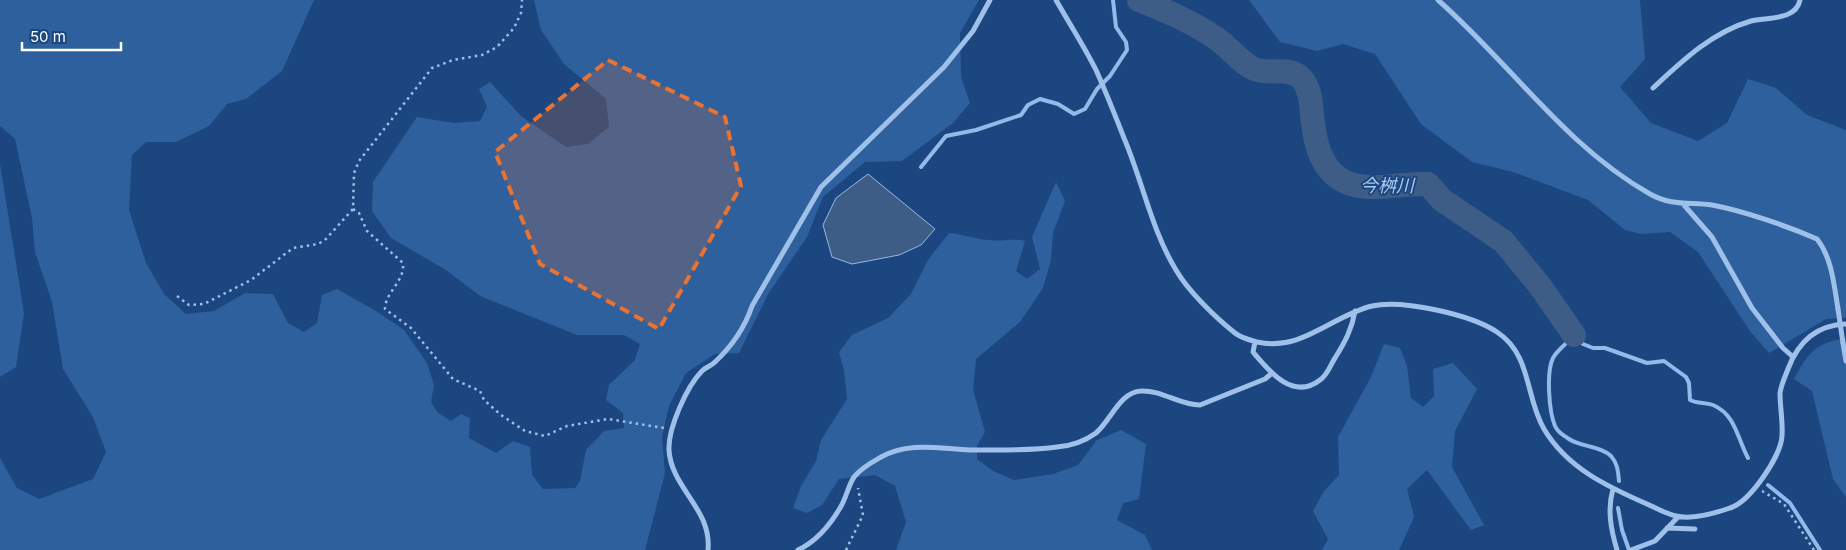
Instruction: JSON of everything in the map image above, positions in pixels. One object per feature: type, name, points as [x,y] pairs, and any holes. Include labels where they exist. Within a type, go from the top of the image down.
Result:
[{"type":"street","points":[[708,550],[707,527],[700,510],[677,478],[671,462],[671,429],[693,382],[703,370],[714,363],[747,321],[752,306],[821,187],[944,67],[973,31],[990,0]]},
{"type":"street","points":[[1056,0],[1095,68],[1176,271],[1191,291],[1237,335],[1255,342],[1271,344],[1294,342],[1355,311],[1375,305],[1404,304],[1473,321],[1494,330],[1511,342],[1522,360],[1544,429],[1568,457],[1594,479],[1612,489],[1678,517],[1698,516],[1733,508],[1757,488],[1782,440],[1780,389],[1792,356],[1810,334],[1830,324],[1846,324]]},
{"type":"street","points":[[1438,0],[1469,27],[1571,135],[1650,194],[1668,202],[1684,205],[1712,205],[1817,239],[1824,248],[1830,263],[1846,361]]},
{"type":"street","points":[[1653,88],[1678,66],[1727,30],[1751,21],[1789,14],[1799,5],[1800,0]]},
{"type":"street","points":[[1684,205],[1712,237],[1752,308],[1783,348],[1792,356]]},
{"type":"street","points":[[1255,342],[1254,352],[1272,374],[1289,385],[1308,387],[1322,380],[1347,338],[1355,311]]},
{"type":"street","points":[[798,550],[807,546],[821,533],[840,508],[854,478],[868,464],[884,455],[906,448],[923,446],[1000,450],[1057,448],[1077,443],[1094,434],[1106,422],[1123,399],[1131,393],[1142,390],[1190,405],[1200,404],[1265,379],[1272,374]]},
{"type":"street","points":[[1612,489],[1611,529],[1616,550]]},
{"type":"street","points":[[1631,550],[1655,541],[1678,517]]},
{"type":"street","points":[[1667,528],[1695,529]]},
{"type":"path","points":[[177,296],[189,305],[204,304],[251,280],[293,248],[318,244],[325,240],[353,209],[354,173],[359,161],[432,68],[453,60],[482,56],[497,47],[514,28],[522,13],[522,0]]},
{"type":"path","points":[[353,209],[359,213],[367,231],[403,263],[404,273],[385,301],[385,309],[411,328],[429,348],[440,367],[453,379],[480,391],[484,400],[501,415],[525,430],[545,436],[567,426],[608,419],[671,429]]},
{"type":"path","points":[[846,550],[863,514],[854,478]]},
{"type":"path","points":[[1757,488],[1784,504],[1814,550]]},
{"type":"highlighted area","points":[[608,60],[725,117],[741,186],[659,329],[540,264],[495,152]]},
{"type":"shaded area","points":[[0,0],[314,0],[282,71],[246,99],[227,104],[209,126],[176,142],[146,142],[132,155],[129,210],[146,263],[164,294],[186,314],[214,311],[245,293],[273,294],[288,323],[304,332],[317,323],[322,295],[337,289],[376,311],[404,330],[427,363],[434,385],[431,402],[437,412],[451,421],[461,414],[470,418],[469,438],[496,453],[513,441],[530,447],[532,475],[543,489],[575,488],[580,481],[586,450],[604,431],[624,428],[623,413],[606,400],[609,385],[635,360],[640,344],[624,335],[577,335],[480,296],[446,270],[391,238],[372,211],[373,182],[417,117],[453,123],[480,121],[487,107],[479,89],[490,82],[521,116],[566,147],[588,144],[609,127],[606,99],[564,64],[541,30],[534,0],[979,0],[960,33],[961,77],[970,103],[953,123],[902,161],[865,162],[823,197],[807,237],[768,294],[739,353],[715,354],[686,373],[669,406],[662,437],[665,473],[645,550],[0,550],[0,458],[17,488],[39,499],[93,479],[106,452],[93,417],[63,369],[52,302],[35,252],[32,218],[15,139],[0,126]]},
{"type":"shaded area","points":[[1249,0],[1640,0],[1645,59],[1620,87],[1651,123],[1698,141],[1727,123],[1748,79],[1776,88],[1807,115],[1846,130],[1846,318],[1826,319],[1769,353],[1750,331],[1698,252],[1670,232],[1641,234],[1625,230],[1588,200],[1513,172],[1472,162],[1421,124],[1375,54],[1343,44],[1317,51],[1280,42]]},
{"type":"shaded area","points":[[0,164],[24,313],[16,367],[0,377]]},
{"type":"shaded area","points":[[868,174],[935,229],[921,245],[899,255],[852,264],[832,257],[823,225],[836,198]]},
{"type":"shaded area","points":[[1056,182],[1065,201],[1053,233],[1051,260],[1043,288],[1020,322],[976,359],[973,390],[985,432],[977,446],[977,459],[993,471],[1014,480],[1053,474],[1078,465],[1097,440],[1121,430],[1146,444],[1139,499],[1123,503],[1117,520],[1145,535],[1152,550],[896,550],[906,522],[895,486],[875,475],[839,479],[822,505],[807,513],[793,508],[801,486],[816,461],[821,440],[847,399],[844,370],[839,352],[852,335],[888,318],[911,294],[928,260],[949,233],[979,239],[1025,241],[1016,271],[1027,279],[1040,269],[1032,237]]},
{"type":"shaded area","points":[[1846,338],[1846,497],[1833,479],[1812,391],[1794,379],[1808,356],[1820,346]]},
{"type":"shaded area","points":[[1384,344],[1400,348],[1407,366],[1411,398],[1423,407],[1434,396],[1433,369],[1453,363],[1477,389],[1455,431],[1452,467],[1484,525],[1471,530],[1427,470],[1407,489],[1414,517],[1399,550],[1322,550],[1328,539],[1313,511],[1324,491],[1339,475],[1338,437],[1371,377]]},
{"type":"waterway","points":[[921,167],[946,136],[976,130],[1021,115],[1028,105],[1040,99],[1058,104],[1074,114],[1085,109],[1097,89],[1110,76],[1127,50],[1126,42],[1116,27],[1113,0]]},
{"type":"waterway","name":"今桝川","points":[[1139,0],[1179,17],[1208,33],[1252,68],[1264,71],[1285,71],[1297,75],[1308,89],[1315,135],[1322,158],[1335,175],[1344,181],[1368,187],[1428,184],[1442,200],[1503,241],[1540,286],[1574,335]]},
{"type":"waterway","points":[[1619,481],[1618,471],[1611,456],[1602,450],[1579,444],[1567,438],[1557,430],[1553,420],[1549,392],[1551,364],[1555,355],[1574,335],[1583,344],[1593,348],[1605,348],[1647,363],[1664,361],[1686,377],[1689,383],[1690,400],[1713,405],[1727,415],[1748,458]]},
{"type":"waterway","points":[[1768,485],[1790,503],[1820,550]]},
{"type":"waterway","points":[[1618,508],[1622,530],[1629,550]]}]
